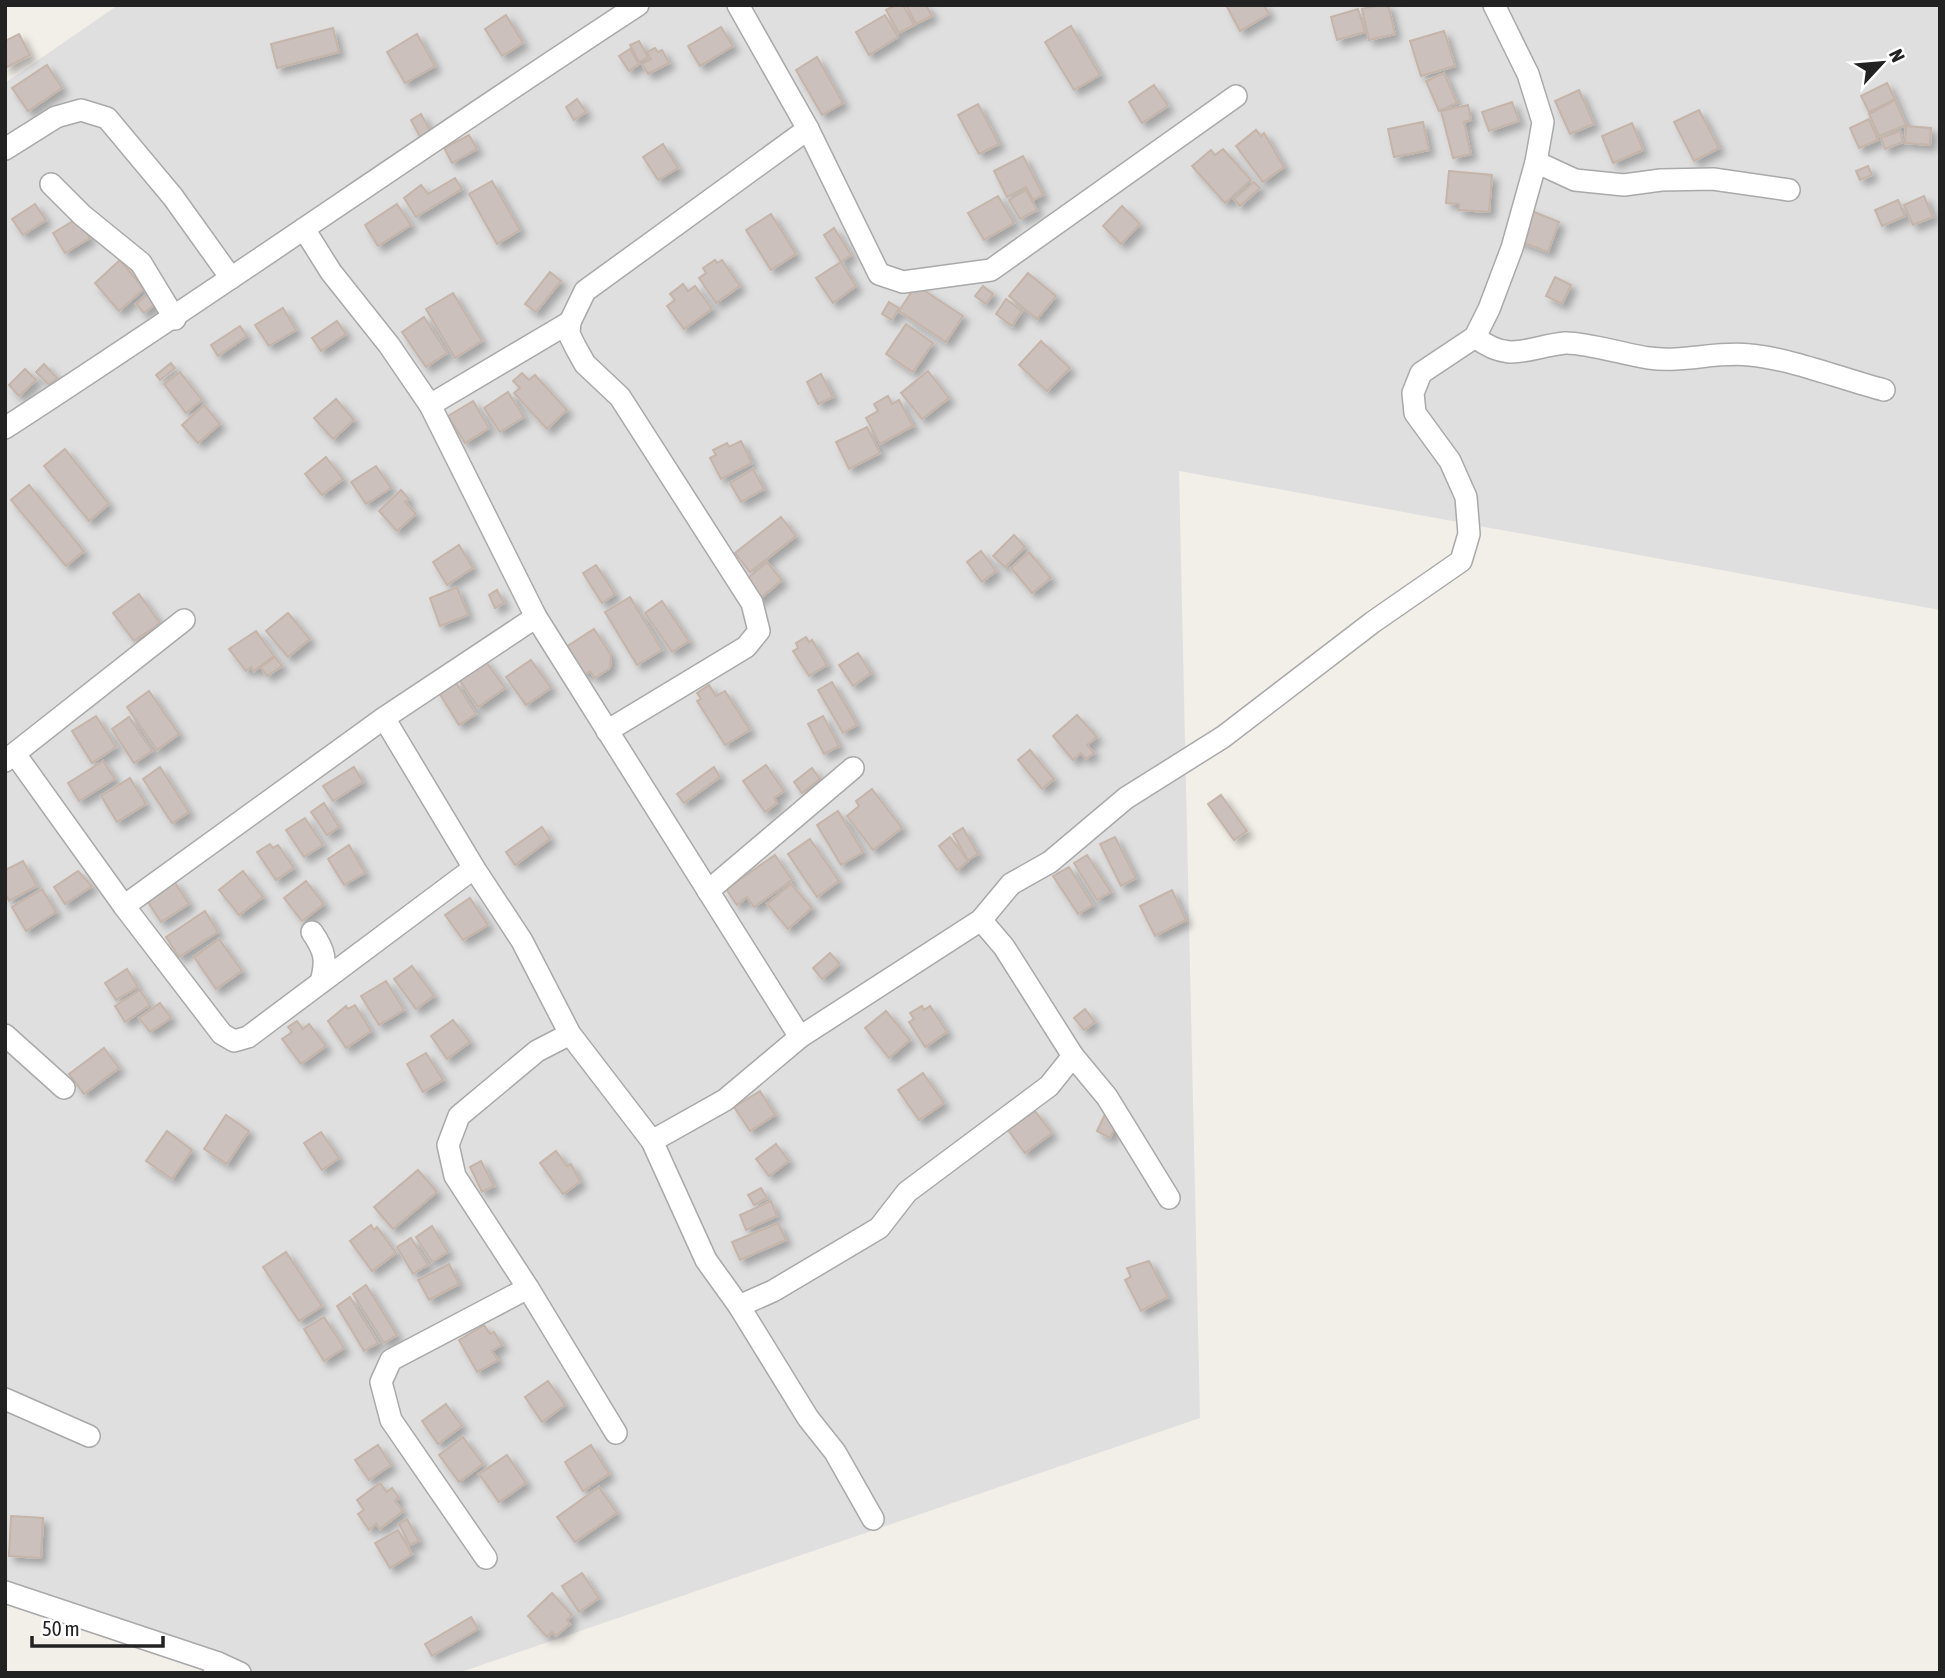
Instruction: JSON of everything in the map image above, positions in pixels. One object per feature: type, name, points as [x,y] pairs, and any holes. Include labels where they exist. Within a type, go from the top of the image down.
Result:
[{"type":"street","points":[[5,428],[175,319],[231,278],[638,5]]},
{"type":"street","points":[[738,5],[808,129],[879,274],[903,282],[991,270],[1236,96]]},
{"type":"street","points":[[652,1141],[725,1100],[800,1037],[981,919],[1011,884],[1050,862],[1126,798],[1223,737],[1373,622],[1461,561],[1469,534],[1466,497],[1450,461],[1415,413],[1413,393],[1421,373],[1475,337],[1489,309],[1512,248],[1536,162],[1543,122],[1528,74],[1494,5]]},
{"type":"street","points":[[5,149],[56,117],[81,110],[107,118],[173,197],[231,278]]},
{"type":"street","points":[[607,731],[746,648],[759,631],[752,603],[620,397],[580,356],[569,334],[570,322],[585,291],[808,129]]},
{"type":"street","points":[[1536,162],[1575,180],[1624,185],[1661,180],[1713,179],[1789,190]]},
{"type":"street","points":[[51,184],[82,215],[141,263],[175,319]]},
{"type":"street","points":[[304,229],[331,272],[389,345],[430,405],[536,617],[800,1037]]},
{"type":"street","points":[[430,405],[570,322]]},
{"type":"street","points":[[1475,337],[1491,350],[1516,354],[1567,343],[1652,359],[1691,358],[1721,353],[1753,355],[1884,390]]},
{"type":"street","points":[[124,906],[384,718],[536,617]]},
{"type":"street","points":[[184,621],[10,757],[222,1034],[234,1041],[247,1037],[474,868]]},
{"type":"street","points":[[384,718],[474,868],[522,941],[570,1034],[652,1141],[706,1260],[739,1306],[808,1418],[835,1452],[873,1519]]},
{"type":"street","points":[[708,891],[853,768]]},
{"type":"street","points":[[981,919],[1004,947],[1073,1056],[1107,1097],[1169,1198]]},
{"type":"street","points":[[312,932],[324,950],[326,964],[321,982]]},
{"type":"street","points":[[570,1034],[537,1051],[459,1116],[448,1145],[455,1177],[528,1288],[616,1433]]},
{"type":"street","points":[[5,1035],[64,1088]]},
{"type":"street","points":[[739,1306],[774,1291],[879,1228],[907,1192],[1049,1086],[1073,1056]]},
{"type":"street","points":[[486,1558],[391,1420],[381,1382],[391,1360],[528,1288]]},
{"type":"street","points":[[5,1399],[89,1436]]},
{"type":"street","points":[[5,1592],[216,1668],[240,1673]]},
{"type":"shaded area","points":[[118,5],[1940,5],[1940,610],[1179,471],[1200,1418],[458,1673],[222,1673],[5,1595],[5,83]]},
{"type":"building","points":[[903,5],[914,25],[899,33],[886,10]]},
{"type":"building","points":[[906,5],[926,5],[932,16],[916,24]]},
{"type":"building","points":[[1226,5],[1264,5],[1269,14],[1240,31]]},
{"type":"building","points":[[1388,5],[1395,34],[1369,40],[1362,9]]},
{"type":"building","points":[[1358,9],[1365,32],[1337,40],[1331,17]]},
{"type":"building","points":[[506,15],[523,43],[502,56],[485,29]]},
{"type":"building","points":[[885,15],[898,37],[869,55],[856,32]]},
{"type":"building","points":[[1071,26],[1100,75],[1074,90],[1045,42]]},
{"type":"building","points":[[721,27],[733,46],[700,66],[688,46]]},
{"type":"building","points":[[333,28],[339,52],[277,68],[271,44]]},
{"type":"building","points":[[1444,31],[1455,66],[1421,76],[1410,41]]},
{"type":"building","points":[[19,34],[30,55],[5,68],[5,41]]},
{"type":"building","points":[[417,34],[435,66],[405,83],[387,52]]},
{"type":"building","points":[[639,41],[648,57],[639,62],[630,45]]},
{"type":"building","points":[[655,48],[658,52],[662,50],[669,63],[648,74],[642,64],[651,59],[647,52]]},
{"type":"building","points":[[630,49],[639,64],[629,71],[619,56]]},
{"type":"building","points":[[817,57],[843,103],[822,115],[796,70]]},
{"type":"building","points":[[47,65],[62,88],[28,111],[12,88]]},
{"type":"building","points":[[1444,73],[1457,103],[1439,111],[1426,81]]},
{"type":"building","points":[[1887,83],[1895,99],[1869,112],[1861,96]]},
{"type":"building","points":[[1154,85],[1168,106],[1142,123],[1129,102]]},
{"type":"building","points":[[1579,90],[1594,124],[1570,134],[1555,101]]},
{"type":"building","points":[[577,99],[586,112],[574,120],[566,107]]},
{"type":"building","points":[[1895,100],[1906,125],[1879,136],[1869,114]]},
{"type":"building","points":[[1512,102],[1519,121],[1489,131],[1482,112]]},
{"type":"building","points":[[978,104],[999,144],[979,154],[958,115]]},
{"type":"building","points":[[1468,105],[1471,120],[1464,122],[1471,154],[1453,158],[1441,111]]},
{"type":"building","points":[[1699,110],[1719,148],[1694,161],[1674,122]]},
{"type":"building","points":[[421,114],[433,136],[423,142],[411,120]]},
{"type":"building","points":[[1869,119],[1878,140],[1859,148],[1850,128]]},
{"type":"building","points":[[1423,122],[1429,150],[1394,157],[1388,129]]},
{"type":"building","points":[[1632,123],[1643,150],[1613,163],[1602,136]]},
{"type":"building","points":[[1906,126],[1931,128],[1930,145],[1905,143]]},
{"type":"building","points":[[1256,130],[1261,136],[1264,133],[1284,167],[1263,182],[1236,146]]},
{"type":"building","points":[[1900,131],[1903,142],[1885,149],[1881,138]]},
{"type":"building","points":[[469,135],[477,149],[452,163],[444,148]]},
{"type":"building","points":[[663,144],[678,168],[658,180],[643,157]]},
{"type":"building","points":[[1223,149],[1251,180],[1225,203],[1192,166],[1211,150],[1215,155]]},
{"type":"building","points":[[1023,156],[1043,195],[1033,200],[1026,187],[1007,197],[994,171]]},
{"type":"building","points":[[1868,166],[1872,175],[1860,180],[1856,171]]},
{"type":"building","points":[[1449,171],[1492,175],[1489,212],[1459,210],[1459,204],[1446,203]]},
{"type":"building","points":[[455,178],[462,189],[416,217],[404,198],[421,185],[428,194]]},
{"type":"building","points":[[492,181],[520,230],[497,244],[469,194]]},
{"type":"building","points":[[1254,182],[1260,188],[1240,206],[1234,199]]},
{"type":"building","points":[[1026,190],[1037,210],[1020,219],[1009,200]]},
{"type":"building","points":[[998,196],[1014,223],[984,240],[968,213]]},
{"type":"building","points":[[1924,196],[1933,217],[1913,225],[1904,205]]},
{"type":"building","points":[[1898,200],[1905,216],[1882,226],[1875,210]]},
{"type":"building","points":[[35,204],[46,220],[23,235],[12,219]]},
{"type":"building","points":[[397,204],[411,225],[378,246],[365,225]]},
{"type":"building","points":[[1122,206],[1140,224],[1121,244],[1103,226]]},
{"type":"building","points":[[1527,209],[1559,222],[1548,252],[1516,240]]},
{"type":"building","points":[[771,214],[796,254],[771,270],[746,230]]},
{"type":"building","points":[[78,218],[90,238],[65,253],[53,233]]},
{"type":"building","points":[[834,228],[851,255],[841,262],[824,235]]},
{"type":"building","points":[[120,260],[144,289],[119,311],[95,283]]},
{"type":"building","points":[[715,260],[717,263],[722,260],[740,286],[716,303],[699,278],[706,273],[703,268]]},
{"type":"building","points":[[841,262],[856,286],[833,303],[816,278]]},
{"type":"building","points":[[550,272],[561,281],[536,312],[525,304]]},
{"type":"building","points":[[1028,273],[1056,296],[1037,319],[1009,296]]},
{"type":"building","points":[[1555,277],[1571,285],[1562,304],[1546,296]]},
{"type":"building","points":[[683,284],[688,291],[695,286],[712,309],[684,329],[667,306],[675,300],[670,294]]},
{"type":"building","points":[[916,285],[963,316],[946,342],[899,311]]},
{"type":"building","points":[[983,286],[993,294],[986,304],[975,296]]},
{"type":"building","points":[[151,291],[159,301],[144,313],[136,304]]},
{"type":"building","points":[[453,293],[482,341],[455,358],[426,309]]},
{"type":"building","points":[[1006,299],[1022,311],[1012,326],[996,314]]},
{"type":"building","points":[[889,302],[899,308],[892,320],[882,314]]},
{"type":"building","points":[[283,308],[296,330],[269,346],[255,325]]},
{"type":"building","points":[[424,317],[447,353],[426,367],[402,332]]},
{"type":"building","points":[[337,321],[346,334],[321,351],[312,338]]},
{"type":"building","points":[[906,324],[933,343],[913,372],[886,354]]},
{"type":"building","points":[[240,326],[247,336],[218,356],[211,345]]},
{"type":"building","points":[[1041,341],[1070,368],[1047,391],[1019,365]]},
{"type":"building","points":[[171,363],[175,368],[160,380],[156,375]]},
{"type":"building","points":[[44,364],[57,378],[49,385],[36,372]]},
{"type":"building","points":[[25,369],[36,380],[19,396],[9,385]]},
{"type":"building","points":[[928,371],[949,398],[922,419],[901,393]]},
{"type":"building","points":[[180,372],[202,400],[186,413],[164,384]]},
{"type":"building","points":[[522,373],[529,380],[535,375],[567,410],[547,429],[514,393],[520,388],[513,381]]},
{"type":"building","points":[[821,374],[833,397],[818,404],[807,382]]},
{"type":"building","points":[[508,392],[524,417],[500,432],[484,408]]},
{"type":"building","points":[[888,396],[892,404],[899,400],[913,426],[880,444],[866,418],[878,411],[874,404]]},
{"type":"building","points":[[336,399],[354,420],[333,439],[314,418]]},
{"type":"building","points":[[473,401],[489,428],[465,443],[448,416]]},
{"type":"building","points":[[204,405],[220,424],[198,443],[182,425]]},
{"type":"building","points":[[867,427],[880,453],[849,469],[836,442]]},
{"type":"building","points":[[741,441],[752,463],[721,479],[710,458],[716,455],[713,450],[727,443],[729,447]]},
{"type":"building","points":[[65,449],[109,504],[89,521],[44,466]]},
{"type":"building","points":[[326,457],[343,479],[322,495],[305,474]]},
{"type":"building","points":[[376,466],[391,488],[366,504],[351,482]]},
{"type":"building","points":[[753,469],[764,489],[741,502],[730,483]]},
{"type":"building","points":[[29,485],[84,551],[66,566],[11,500]]},
{"type":"building","points":[[401,490],[409,499],[405,502],[416,514],[397,531],[379,511]]},
{"type":"building","points":[[781,517],[796,536],[750,572],[735,553]]},
{"type":"building","points":[[1014,535],[1025,547],[1005,567],[993,556]]},
{"type":"building","points":[[459,545],[473,568],[447,585],[433,562]]},
{"type":"building","points":[[981,551],[996,571],[982,582],[967,562]]},
{"type":"building","points":[[1029,552],[1051,578],[1032,593],[1011,568]]},
{"type":"building","points":[[767,562],[782,580],[757,601],[742,583]]},
{"type":"building","points":[[596,565],[615,594],[602,603],[583,573]]},
{"type":"building","points":[[457,587],[468,615],[440,626],[430,598]]},
{"type":"building","points":[[497,590],[504,603],[495,608],[489,595]]},
{"type":"building","points":[[139,594],[160,623],[134,641],[113,613]]},
{"type":"building","points":[[630,597],[662,650],[637,665],[605,612]]},
{"type":"building","points":[[662,601],[689,641],[672,652],[645,613]]},
{"type":"building","points":[[288,613],[310,639],[288,657],[266,631]]},
{"type":"building","points":[[594,629],[611,655],[610,668],[595,678],[590,671],[584,675],[566,647]]},
{"type":"building","points":[[256,631],[274,656],[254,671],[251,667],[246,671],[229,649]]},
{"type":"building","points":[[806,637],[809,642],[812,640],[827,665],[809,676],[793,651],[798,648],[796,643]]},
{"type":"building","points":[[858,653],[871,673],[853,686],[839,665]]},
{"type":"building","points":[[275,657],[282,666],[267,676],[261,667]]},
{"type":"building","points":[[484,659],[505,688],[478,707],[458,678]]},
{"type":"building","points":[[531,660],[551,688],[526,705],[506,677]]},
{"type":"building","points":[[455,681],[476,714],[459,725],[438,691]]},
{"type":"building","points":[[832,682],[857,725],[843,733],[818,690]]},
{"type":"building","points":[[709,685],[716,696],[725,691],[750,730],[725,745],[697,701],[701,699],[697,693]]},
{"type":"building","points":[[149,691],[179,734],[157,750],[127,707]]},
{"type":"building","points":[[1077,715],[1097,737],[1087,745],[1094,753],[1086,759],[1081,753],[1073,760],[1053,736]]},
{"type":"building","points":[[96,716],[116,747],[92,763],[72,731]]},
{"type":"building","points":[[823,716],[839,746],[824,754],[808,724]]},
{"type":"building","points":[[129,717],[152,751],[134,763],[112,729]]},
{"type":"building","points":[[1030,750],[1054,779],[1042,789],[1018,760]]},
{"type":"building","points":[[103,761],[115,779],[79,801],[68,783]]},
{"type":"building","points":[[766,765],[784,791],[774,798],[777,803],[765,812],[743,781]]},
{"type":"building","points":[[160,767],[189,812],[172,823],[143,779]]},
{"type":"building","points":[[354,767],[363,782],[333,801],[323,786]]},
{"type":"building","points":[[714,767],[720,777],[684,803],[677,794]]},
{"type":"building","points":[[812,768],[820,779],[802,793],[794,782]]},
{"type":"building","points":[[130,778],[146,804],[117,822],[101,796]]},
{"type":"building","points":[[872,789],[902,828],[873,850],[847,816],[859,806],[856,801]]},
{"type":"building","points":[[1221,795],[1247,831],[1234,840],[1208,804]]},
{"type":"building","points":[[324,803],[339,827],[327,835],[311,812]]},
{"type":"building","points":[[838,811],[863,852],[841,865],[817,825]]},
{"type":"building","points":[[305,818],[323,845],[304,857],[286,830]]},
{"type":"building","points":[[542,827],[550,839],[515,865],[506,852]]},
{"type":"building","points":[[963,828],[978,854],[968,860],[953,834]]},
{"type":"building","points":[[950,837],[968,861],[957,870],[939,846]]},
{"type":"building","points":[[1115,837],[1136,878],[1121,886],[1100,844]]},
{"type":"building","points":[[810,839],[839,881],[817,897],[788,854]]},
{"type":"building","points":[[270,844],[273,848],[278,845],[294,868],[276,880],[257,852]]},
{"type":"building","points":[[349,845],[365,873],[344,885],[328,859]]},
{"type":"building","points":[[775,855],[792,880],[754,907],[747,897],[737,905],[726,889]]},
{"type":"building","points":[[1087,855],[1111,892],[1097,900],[1074,863]]},
{"type":"building","points":[[23,861],[37,886],[9,901],[5,893],[5,870]]},
{"type":"building","points":[[1069,867],[1093,905],[1078,914],[1053,876]]},
{"type":"building","points":[[78,871],[92,886],[65,904],[54,887]]},
{"type":"building","points":[[243,871],[263,897],[239,915],[219,890]]},
{"type":"building","points":[[174,881],[189,904],[161,922],[146,899]]},
{"type":"building","points":[[306,881],[324,904],[302,921],[284,898]]},
{"type":"building","points":[[791,884],[812,908],[788,929],[767,904]]},
{"type":"building","points":[[42,889],[56,912],[26,931],[12,907]]},
{"type":"building","points":[[1172,890],[1186,920],[1155,936],[1140,906]]},
{"type":"building","points":[[470,898],[488,925],[463,940],[445,915]]},
{"type":"building","points":[[205,911],[218,932],[179,957],[166,937]]},
{"type":"building","points":[[219,939],[242,971],[216,989],[194,957]]},
{"type":"building","points":[[830,953],[840,964],[822,979],[813,968]]},
{"type":"building","points":[[412,966],[434,996],[416,1009],[394,979]]},
{"type":"building","points":[[127,969],[138,987],[116,1000],[105,983]]},
{"type":"building","points":[[386,981],[404,1010],[379,1025],[361,996]]},
{"type":"building","points":[[140,990],[150,1005],[125,1022],[115,1006]]},
{"type":"building","points":[[160,1003],[171,1018],[150,1032],[139,1018]]},
{"type":"building","points":[[355,1005],[371,1031],[346,1048],[328,1021],[346,1006],[348,1009]]},
{"type":"building","points":[[922,1006],[924,1010],[930,1006],[947,1032],[925,1047],[909,1022],[914,1019],[910,1013]]},
{"type":"building","points":[[1085,1009],[1095,1022],[1084,1030],[1074,1018]]},
{"type":"building","points":[[886,1011],[910,1040],[889,1058],[865,1028]]},
{"type":"building","points":[[453,1020],[470,1042],[447,1059],[431,1036]]},
{"type":"building","points":[[297,1021],[303,1029],[309,1024],[326,1046],[301,1064],[282,1039],[292,1032],[288,1027]]},
{"type":"building","points":[[104,1048],[119,1068],[84,1094],[69,1074]]},
{"type":"building","points":[[426,1053],[443,1080],[423,1092],[407,1064]]},
{"type":"building","points":[[923,1073],[944,1103],[919,1120],[898,1090]]},
{"type":"building","points":[[760,1091],[775,1115],[750,1131],[734,1107]]},
{"type":"building","points":[[1035,1111],[1052,1133],[1025,1153],[1008,1130]]},
{"type":"building","points":[[1106,1112],[1120,1118],[1110,1138],[1097,1131]]},
{"type":"building","points":[[226,1115],[249,1131],[227,1164],[204,1149]]},
{"type":"building","points":[[167,1131],[192,1150],[172,1179],[146,1161]]},
{"type":"building","points":[[321,1132],[339,1158],[322,1170],[304,1143]]},
{"type":"building","points":[[776,1144],[789,1161],[769,1176],[756,1159]]},
{"type":"building","points":[[556,1151],[567,1166],[571,1164],[580,1182],[563,1194],[540,1163]]},
{"type":"building","points":[[481,1161],[494,1186],[482,1192],[470,1167]]},
{"type":"building","points":[[418,1170],[437,1192],[393,1229],[374,1207]]},
{"type":"building","points":[[761,1188],[767,1198],[754,1205],[748,1195]]},
{"type":"building","points":[[771,1201],[777,1216],[746,1230],[740,1215]]},
{"type":"building","points":[[778,1223],[786,1240],[740,1260],[732,1242]]},
{"type":"building","points":[[371,1225],[374,1230],[377,1227],[396,1253],[372,1271],[350,1241]]},
{"type":"building","points":[[432,1226],[448,1252],[432,1262],[416,1237]]},
{"type":"building","points":[[411,1238],[428,1265],[413,1274],[397,1247]]},
{"type":"building","points":[[286,1252],[322,1306],[299,1321],[263,1267]]},
{"type":"building","points":[[1149,1261],[1168,1297],[1141,1311],[1125,1280],[1131,1277],[1127,1268]]},
{"type":"building","points":[[449,1264],[459,1284],[429,1300],[418,1280]]},
{"type":"building","points":[[366,1285],[397,1335],[384,1343],[353,1294]]},
{"type":"building","points":[[350,1297],[378,1343],[364,1351],[337,1306]]},
{"type":"building","points":[[324,1317],[344,1348],[324,1361],[304,1329]]},
{"type":"building","points":[[484,1325],[490,1334],[494,1332],[502,1345],[492,1351],[498,1360],[477,1372],[459,1340]]},
{"type":"building","points":[[548,1381],[565,1405],[542,1422],[525,1397]]},
{"type":"building","points":[[446,1404],[462,1426],[438,1444],[422,1421]]},
{"type":"building","points":[[463,1437],[483,1464],[459,1482],[439,1455]]},
{"type":"building","points":[[378,1445],[391,1465],[369,1480],[355,1460]]},
{"type":"building","points":[[591,1445],[609,1474],[583,1491],[565,1462]]},
{"type":"building","points":[[507,1455],[526,1483],[499,1502],[479,1474]]},
{"type":"building","points":[[380,1483],[387,1492],[392,1488],[399,1498],[395,1501],[403,1511],[380,1529],[376,1524],[369,1530],[358,1514],[364,1510],[357,1500]]},
{"type":"building","points":[[599,1487],[617,1513],[575,1542],[557,1517]]},
{"type":"building","points":[[11,1516],[43,1518],[41,1558],[9,1556]]},
{"type":"building","points":[[407,1519],[419,1541],[410,1545],[399,1524]]},
{"type":"building","points":[[398,1530],[412,1554],[390,1568],[375,1543]]},
{"type":"building","points":[[582,1573],[599,1598],[579,1612],[562,1586]]},
{"type":"building","points":[[552,1593],[572,1615],[567,1620],[570,1624],[556,1636],[552,1632],[547,1637],[528,1616]]},
{"type":"building","points":[[471,1617],[478,1629],[432,1656],[425,1644]]}]
